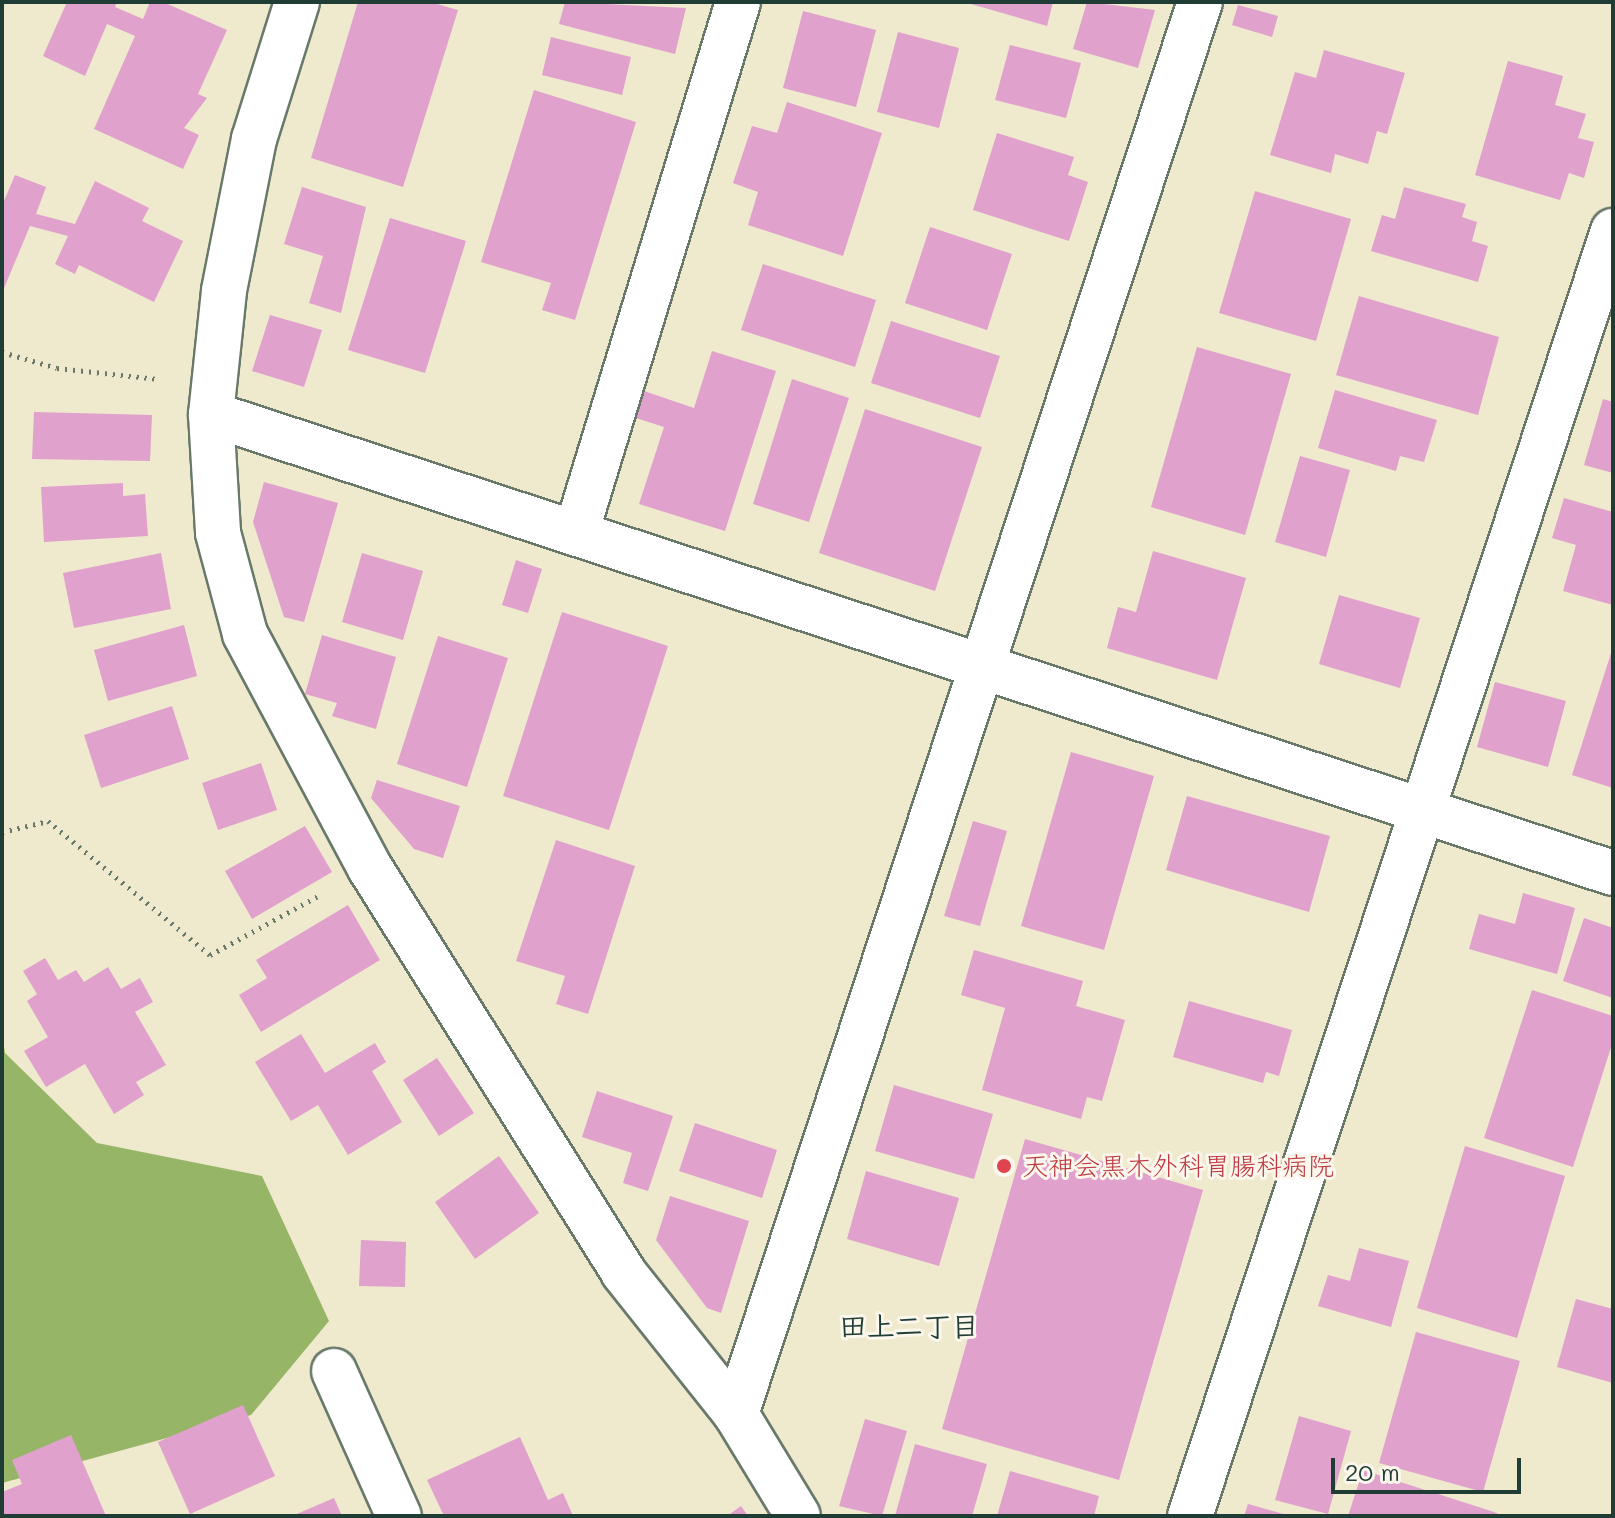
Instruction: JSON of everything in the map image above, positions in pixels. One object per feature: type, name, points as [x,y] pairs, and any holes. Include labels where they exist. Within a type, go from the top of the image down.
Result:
[{"type":"street","points":[[297,2],[251,154],[224,291],[211,414],[218,533],[245,634],[370,868],[623,1272],[736,1414],[798,1516]]},
{"type":"street","points":[[576,533],[738,2]]},
{"type":"street","points":[[736,1414],[986,668],[1200,2]]},
{"type":"street","points":[[1190,1516],[1425,812],[1613,231]]},
{"type":"street","points":[[211,414],[1613,873]]},
{"type":"street","points":[[334,1371],[399,1516]]},
{"type":"path","points":[[2,352],[117,378],[182,379],[211,414]]},
{"type":"path","points":[[2,832],[48,821],[210,955],[370,868]]},
{"type":"green space","points":[[2,1034],[5,1053],[97,1143],[262,1176],[329,1321],[251,1415],[2,1483]]},
{"type":"building","points":[[67,2],[117,2],[115,7],[143,19],[150,2],[163,2],[227,30],[198,94],[207,98],[184,128],[199,135],[183,169],[94,129],[135,36],[107,24],[85,76],[43,56]]},
{"type":"building","points":[[358,2],[430,2],[458,10],[403,187],[311,158]]},
{"type":"building","points":[[565,2],[686,8],[675,54],[559,24]]},
{"type":"building","points":[[964,2],[1053,2],[1047,26]]},
{"type":"building","points":[[1087,2],[1155,10],[1138,68],[1073,49]]},
{"type":"building","points":[[1238,5],[1278,16],[1272,37],[1232,25]]},
{"type":"building","points":[[803,11],[876,30],[856,107],[783,88]]},
{"type":"building","points":[[898,32],[959,48],[939,128],[877,112]]},
{"type":"building","points":[[551,37],[631,57],[622,95],[542,75]]},
{"type":"building","points":[[1010,45],[1081,63],[1066,118],[995,100]]},
{"type":"building","points":[[1324,50],[1405,73],[1387,134],[1377,131],[1368,164],[1335,154],[1331,173],[1270,155],[1295,72],[1316,78]]},
{"type":"building","points":[[1508,61],[1563,76],[1555,105],[1586,114],[1578,138],[1594,142],[1584,178],[1569,173],[1560,200],[1475,175]]},
{"type":"building","points":[[534,90],[636,122],[575,320],[542,310],[551,283],[481,262]]},
{"type":"building","points":[[787,102],[882,133],[843,256],[748,225],[758,192],[733,183],[752,126],[777,133]]},
{"type":"building","points":[[997,133],[1074,157],[1068,175],[1088,182],[1069,241],[973,210]]},
{"type":"building","points":[[15,175],[46,187],[36,214],[75,224],[95,181],[149,208],[142,221],[183,241],[154,302],[79,265],[75,274],[55,264],[68,236],[30,226],[2,293],[2,206]]},
{"type":"building","points":[[302,187],[366,207],[341,313],[309,303],[323,256],[284,244]]},
{"type":"building","points":[[1404,187],[1466,204],[1462,217],[1477,222],[1472,241],[1488,246],[1478,282],[1371,251],[1382,215],[1395,219]]},
{"type":"building","points":[[1255,191],[1351,219],[1316,341],[1219,313]]},
{"type":"building","points":[[390,218],[466,241],[425,373],[348,350]]},
{"type":"building","points":[[930,227],[1012,254],[987,330],[905,303]]},
{"type":"building","points":[[763,264],[876,300],[855,367],[741,330]]},
{"type":"building","points":[[1359,296],[1499,337],[1478,415],[1336,375]]},
{"type":"building","points":[[270,315],[322,330],[304,387],[252,371]]},
{"type":"building","points":[[891,321],[1000,356],[980,418],[871,383]]},
{"type":"building","points":[[1197,347],[1291,374],[1245,535],[1151,507]]},
{"type":"building","points":[[712,351],[776,371],[725,531],[639,504],[664,427],[636,418],[644,391],[694,408]]},
{"type":"building","points":[[792,379],[849,398],[809,522],[753,504]]},
{"type":"building","points":[[1335,390],[1437,420],[1424,462],[1400,456],[1396,471],[1318,448]]},
{"type":"building","points":[[1603,399],[1613,402],[1613,473],[1584,465]]},
{"type":"building","points":[[865,409],[982,447],[935,591],[819,553]]},
{"type":"building","points":[[34,412],[152,415],[150,461],[32,459]]},
{"type":"building","points":[[1300,456],[1350,470],[1326,557],[1275,542]]},
{"type":"building","points":[[264,482],[338,503],[304,622],[284,617],[253,522]]},
{"type":"building","points":[[123,483],[123,496],[145,494],[148,536],[44,542],[41,487]]},
{"type":"building","points":[[1564,498],[1613,512],[1613,605],[1563,591],[1576,545],[1552,538]]},
{"type":"building","points":[[1153,551],[1246,578],[1217,680],[1107,648],[1118,607],[1136,612]]},
{"type":"building","points":[[161,553],[171,609],[74,628],[63,573]]},
{"type":"building","points":[[362,553],[423,571],[403,640],[342,622]]},
{"type":"building","points":[[516,560],[542,569],[528,613],[502,605]]},
{"type":"building","points":[[1339,595],[1420,618],[1400,688],[1319,664]]},
{"type":"building","points":[[562,612],[668,646],[609,830],[503,796]]},
{"type":"building","points":[[184,625],[197,676],[108,701],[94,650]]},
{"type":"building","points":[[322,635],[396,657],[376,729],[332,716],[337,703],[305,694]]},
{"type":"building","points":[[438,636],[508,658],[467,787],[397,764]]},
{"type":"building","points":[[1613,647],[1613,788],[1572,775]]},
{"type":"building","points":[[1495,682],[1566,701],[1548,767],[1477,747]]},
{"type":"building","points":[[172,706],[189,759],[101,788],[84,735]]},
{"type":"building","points":[[1071,752],[1154,776],[1104,950],[1021,926]]},
{"type":"building","points":[[261,763],[277,810],[218,830],[202,783]]},
{"type":"building","points":[[377,780],[460,806],[443,858],[414,849],[371,798]]},
{"type":"building","points":[[1187,796],[1330,836],[1309,912],[1166,870]]},
{"type":"building","points":[[973,821],[1007,831],[980,926],[944,916]]},
{"type":"building","points":[[305,826],[332,872],[252,919],[225,871]]},
{"type":"building","points":[[556,840],[635,866],[588,1014],[556,1004],[565,976],[516,961]]},
{"type":"building","points":[[1523,893],[1575,908],[1557,974],[1469,949],[1479,914],[1515,924]]},
{"type":"building","points":[[348,905],[380,960],[261,1032],[239,995],[267,978],[256,960]]},
{"type":"building","points":[[1584,918],[1613,928],[1613,998],[1563,981]]},
{"type":"building","points":[[974,950],[1083,981],[1076,1006],[1125,1020],[1102,1101],[1087,1097],[1081,1119],[982,1090],[1005,1008],[961,995]]},
{"type":"building","points":[[45,958],[58,980],[76,970],[84,982],[108,967],[121,989],[140,978],[153,1002],[135,1012],[166,1065],[136,1082],[144,1095],[114,1114],[85,1064],[46,1087],[24,1051],[48,1037],[27,1001],[37,994],[23,971]]},
{"type":"building","points":[[1532,990],[1613,1016],[1613,1041],[1573,1167],[1484,1138]]},
{"type":"building","points":[[1189,1001],[1292,1030],[1279,1076],[1266,1072],[1263,1083],[1173,1057]]},
{"type":"building","points":[[301,1034],[325,1073],[375,1043],[386,1062],[372,1071],[402,1122],[348,1155],[318,1105],[291,1121],[255,1062]]},
{"type":"building","points":[[437,1058],[474,1113],[439,1136],[403,1080]]},
{"type":"building","points":[[894,1085],[993,1114],[974,1179],[875,1151]]},
{"type":"building","points":[[597,1091],[673,1116],[648,1191],[623,1183],[632,1153],[582,1137]]},
{"type":"building","points":[[695,1123],[777,1150],[762,1198],[679,1171]]},
{"type":"building","points":[[1025,1139],[1203,1190],[1119,1480],[942,1429]]},
{"type":"building","points":[[1465,1146],[1565,1176],[1517,1338],[1417,1308]]},
{"type":"building","points":[[499,1156],[539,1213],[475,1259],[435,1202]]},
{"type":"building","points":[[866,1171],[959,1198],[939,1266],[847,1239]]},
{"type":"building","points":[[670,1196],[749,1221],[721,1313],[707,1308],[656,1240]]},
{"type":"building","points":[[361,1240],[406,1242],[405,1287],[359,1286]]},
{"type":"building","points":[[1359,1248],[1409,1261],[1391,1327],[1318,1306],[1328,1275],[1350,1281]]},
{"type":"building","points":[[1576,1299],[1613,1309],[1613,1383],[1557,1367]]},
{"type":"building","points":[[1416,1332],[1520,1361],[1483,1492],[1379,1463]]},
{"type":"building","points":[[243,1405],[275,1476],[190,1514],[158,1442]]},
{"type":"building","points":[[1299,1416],[1351,1431],[1328,1514],[1275,1500]]},
{"type":"building","points":[[865,1419],[907,1431],[882,1516],[839,1506]]},
{"type":"building","points":[[71,1435],[106,1516],[2,1516],[2,1492],[22,1484],[12,1460]]},
{"type":"building","points":[[520,1437],[548,1500],[563,1493],[573,1516],[444,1516],[427,1480]]},
{"type":"building","points":[[915,1444],[987,1464],[972,1516],[895,1516]]},
{"type":"building","points":[[1363,1470],[1494,1512],[1503,1516],[1348,1516]]},
{"type":"building","points":[[1010,1471],[1099,1496],[1094,1516],[997,1516]]},
{"type":"building","points":[[334,1498],[342,1516],[292,1516]]},
{"type":"building","points":[[1248,1504],[1287,1515],[1287,1516],[1244,1516]]},
{"type":"building","points":[[741,1506],[748,1516],[727,1516]]},
{"type":"place","name":"天神会黒木外科胃腸科病院","points":[[1004,1166]]},
{"type":"district","name":"田上二丁目","points":[[909,1325]]}]
